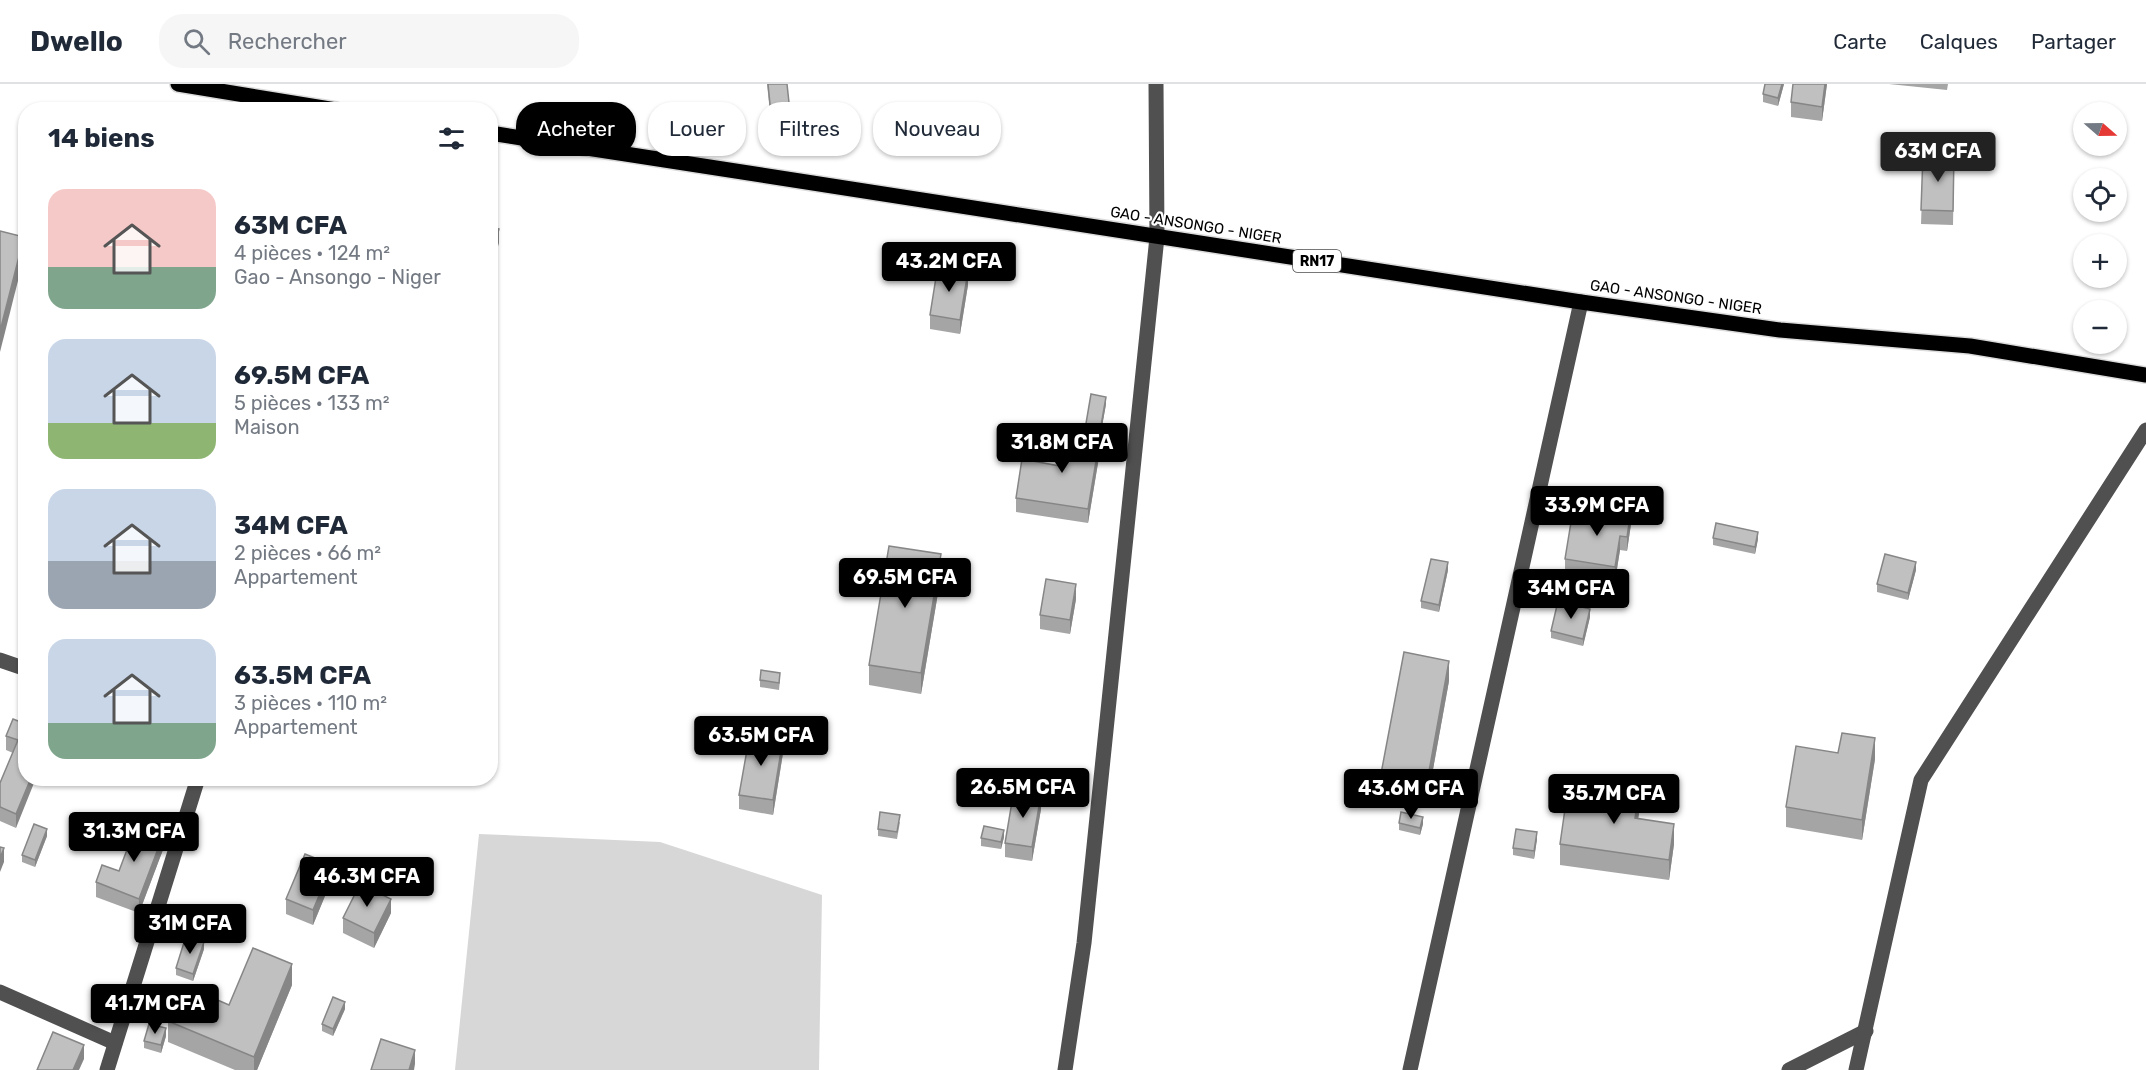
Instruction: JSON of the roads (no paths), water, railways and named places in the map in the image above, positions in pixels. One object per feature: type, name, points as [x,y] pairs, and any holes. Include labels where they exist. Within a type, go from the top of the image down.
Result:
[{"type":"main road","points":[[178,84],[237,89],[298,102]]},
{"type":"main road","name":"GAO - ANSONGO - NIGER","points":[[498,135],[1581,302],[1780,330],[1970,346],[2146,375]]},
{"type":"street","points":[[1065,1070],[1084,943],[1157,237],[1156,84]]},
{"type":"street","points":[[1410,1070],[1581,302]]},
{"type":"street","points":[[1856,1070],[1922,780],[2146,430]]},
{"type":"street","points":[[0,660],[18,666]]},
{"type":"street","points":[[107,1070],[195,786]]},
{"type":"street","points":[[0,992],[115,1043]]},
{"type":"street","points":[[1789,1070],[1866,1031]]}]
